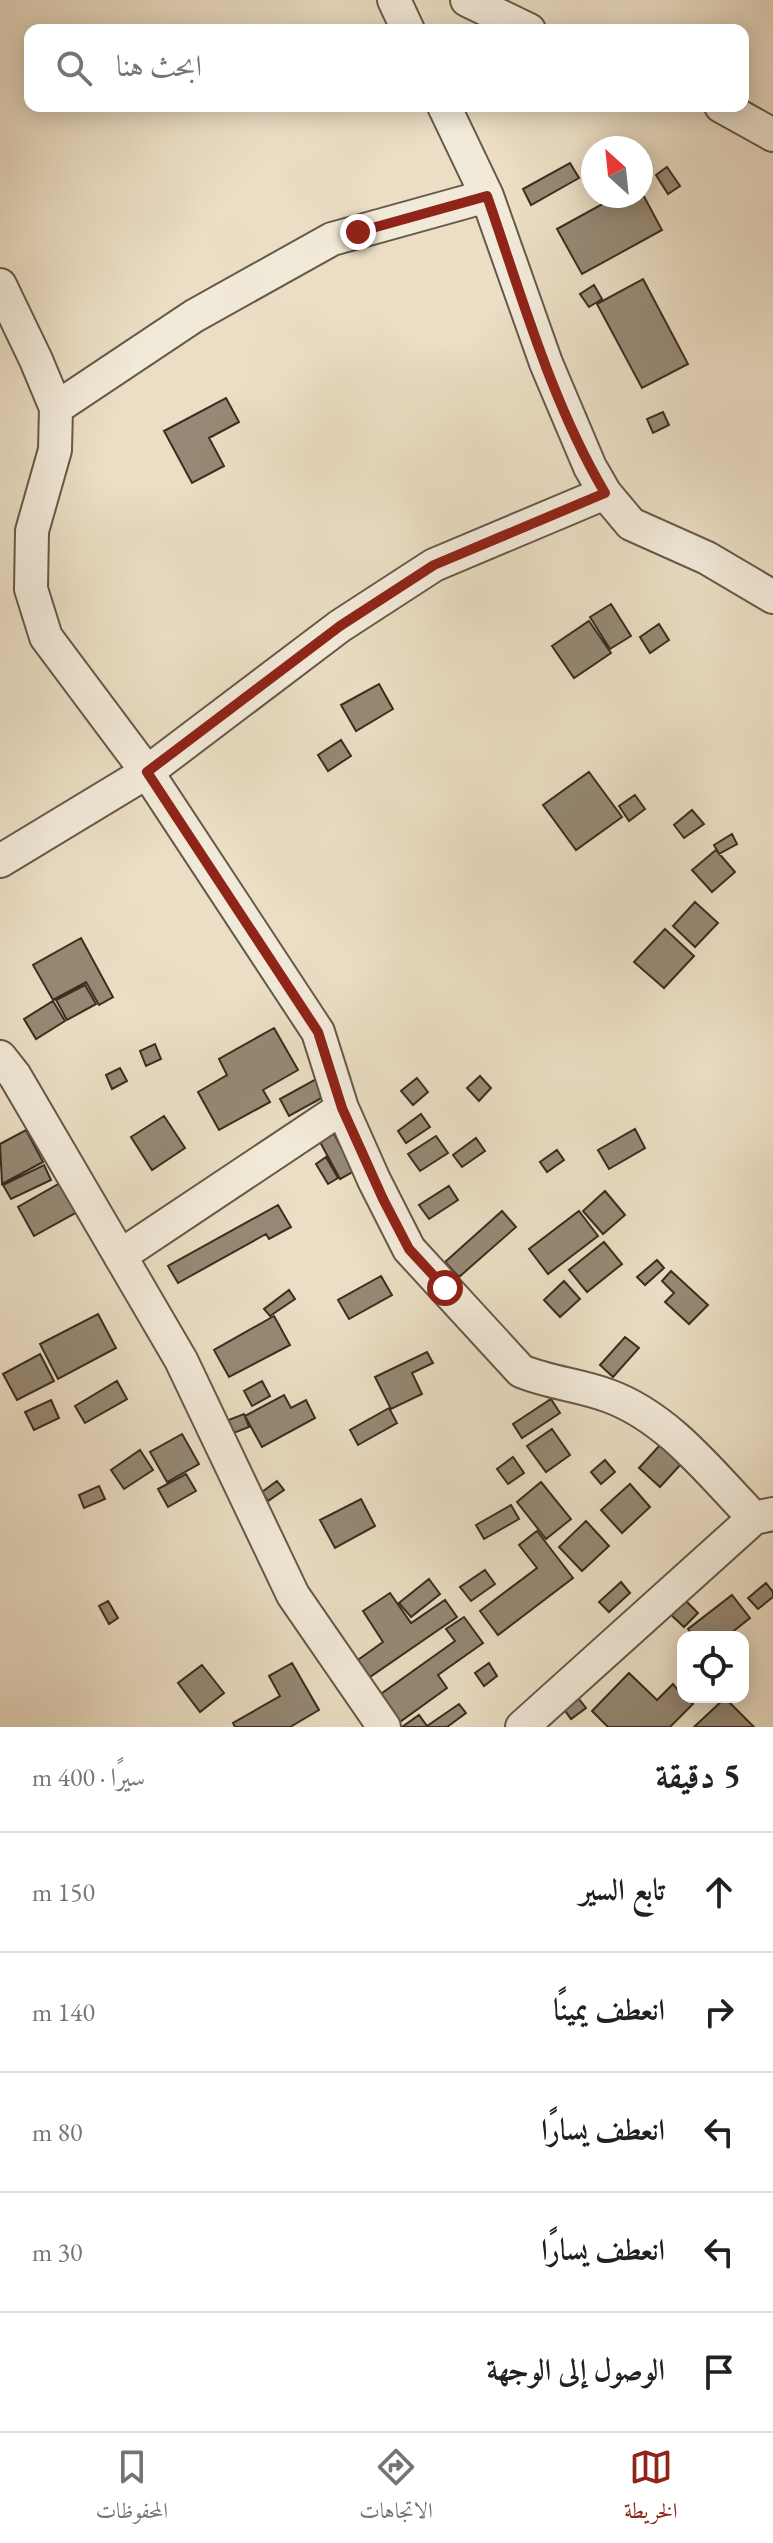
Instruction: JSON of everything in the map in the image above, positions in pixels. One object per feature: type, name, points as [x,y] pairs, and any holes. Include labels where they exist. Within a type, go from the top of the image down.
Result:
[{"type":"street","points":[[394,0],[405,24]]},
{"type":"street","points":[[467,0],[517,24]]},
{"type":"street","points":[[447,112],[487,196],[546,363],[590,467],[605,493],[631,524],[707,558],[773,597]]},
{"type":"street","points":[[732,112],[773,135]]},
{"type":"street","points":[[56,408],[194,316],[332,239],[487,196]]},
{"type":"street","points":[[0,285],[56,408],[55,450],[32,531],[31,589],[46,637],[147,772],[318,1032],[342,1108],[409,1249],[521,1371],[545,1381],[610,1396],[667,1428],[763,1516],[522,1727]]},
{"type":"street","points":[[0,861],[147,772],[340,626],[434,565],[605,493]]},
{"type":"street","points":[[0,1057],[15,1076],[181,1360],[293,1595],[384,1727]]},
{"type":"street","points":[[120,1256],[342,1108]]},
{"type":"building","points":[[570,163],[579,178],[531,205],[523,189]]},
{"type":"building","points":[[667,167],[680,186],[668,194],[656,175]]},
{"type":"building","points":[[595,208],[650,208],[662,230],[582,274],[557,229]]},
{"type":"building","points":[[643,279],[688,364],[642,388],[597,304]]},
{"type":"building","points":[[594,285],[602,299],[589,307],[580,294]]},
{"type":"building","points":[[226,398],[239,422],[209,438],[224,466],[192,483],[164,431]]},
{"type":"building","points":[[663,412],[669,425],[653,433],[647,419]]},
{"type":"building","points":[[611,604],[631,636],[610,649],[590,617]]},
{"type":"building","points":[[589,621],[611,653],[574,678],[552,646]]},
{"type":"building","points":[[659,624],[669,640],[650,653],[640,637]]},
{"type":"building","points":[[379,684],[393,709],[356,731],[341,705]]},
{"type":"building","points":[[341,740],[351,756],[328,771],[318,755]]},
{"type":"building","points":[[589,772],[622,817],[576,850],[543,805]]},
{"type":"building","points":[[635,795],[645,809],[629,821],[619,806]]},
{"type":"building","points":[[692,810],[704,824],[684,838],[674,825]]},
{"type":"building","points":[[732,834],[737,844],[719,854],[714,845]]},
{"type":"building","points":[[716,850],[735,872],[712,892],[692,870]]},
{"type":"building","points":[[695,902],[718,923],[695,947],[673,926]]},
{"type":"building","points":[[665,929],[694,956],[664,988],[634,962]]},
{"type":"building","points":[[81,938],[113,997],[99,1005],[86,982],[53,1000],[33,965]]},
{"type":"building","points":[[85,985],[96,1004],[67,1020],[56,1000]]},
{"type":"building","points":[[53,1001],[65,1021],[36,1039],[24,1019]]},
{"type":"building","points":[[274,1028],[298,1070],[263,1090],[270,1102],[219,1130],[198,1092],[227,1075],[219,1059]]},
{"type":"building","points":[[155,1044],[161,1059],[146,1066],[140,1051]]},
{"type":"building","points":[[120,1068],[127,1081],[112,1089],[106,1075]]},
{"type":"building","points":[[480,1076],[491,1088],[479,1101],[467,1088]]},
{"type":"building","points":[[318,1078],[327,1095],[289,1116],[280,1099]]},
{"type":"building","points":[[417,1078],[428,1092],[413,1105],[401,1091]]},
{"type":"building","points":[[421,1114],[430,1127],[406,1143],[398,1131]]},
{"type":"building","points":[[164,1116],[185,1148],[152,1170],[131,1137]]},
{"type":"building","points":[[635,1129],[645,1148],[609,1169],[598,1150]]},
{"type":"building","points":[[26,1130],[43,1162],[2,1184],[0,1144]]},
{"type":"building","points":[[334,1134],[354,1171],[340,1179],[320,1142]]},
{"type":"building","points":[[436,1136],[448,1153],[420,1171],[408,1154]]},
{"type":"building","points":[[476,1138],[485,1151],[462,1167],[453,1155]]},
{"type":"building","points":[[557,1150],[564,1160],[547,1172],[540,1162]]},
{"type":"building","points":[[326,1157],[338,1178],[328,1184],[316,1164]]},
{"type":"building","points":[[44,1165],[51,1180],[11,1199],[3,1185]]},
{"type":"building","points":[[60,1183],[77,1212],[34,1236],[18,1207]]},
{"type":"building","points":[[449,1186],[458,1200],[429,1219],[419,1205]]},
{"type":"building","points":[[605,1191],[625,1215],[603,1234],[583,1211]]},
{"type":"building","points":[[278,1205],[291,1227],[269,1239],[266,1234],[178,1283],[168,1266]]},
{"type":"building","points":[[502,1211],[516,1227],[459,1277],[445,1262]]},
{"type":"building","points":[[579,1211],[598,1236],[548,1274],[529,1249]]},
{"type":"building","points":[[604,1242],[622,1264],[587,1292],[569,1270]]},
{"type":"building","points":[[657,1260],[664,1268],[645,1285],[637,1277]]},
{"type":"building","points":[[671,1271],[708,1305],[689,1324],[665,1302],[674,1293],[662,1281]]},
{"type":"building","points":[[381,1276],[392,1295],[349,1319],[338,1300]]},
{"type":"building","points":[[564,1281],[580,1299],[560,1317],[544,1300]]},
{"type":"building","points":[[289,1290],[295,1299],[270,1316],[264,1309]]},
{"type":"building","points":[[98,1314],[116,1348],[58,1379],[40,1344]]},
{"type":"building","points":[[274,1316],[290,1345],[229,1377],[214,1350]]},
{"type":"building","points":[[625,1337],[639,1348],[613,1377],[600,1365]]},
{"type":"building","points":[[427,1352],[433,1363],[412,1373],[422,1394],[391,1409],[375,1377]]},
{"type":"building","points":[[40,1354],[54,1381],[17,1400],[3,1374]]},
{"type":"building","points":[[117,1381],[127,1399],[85,1423],[75,1406]]},
{"type":"building","points":[[262,1381],[270,1396],[252,1406],[244,1391]]},
{"type":"building","points":[[284,1395],[291,1408],[306,1400],[315,1418],[262,1447],[245,1416]]},
{"type":"building","points":[[551,1399],[560,1413],[522,1438],[513,1424]]},
{"type":"building","points":[[51,1400],[59,1418],[34,1430],[25,1412]]},
{"type":"building","points":[[389,1408],[397,1423],[358,1445],[350,1430]]},
{"type":"building","points":[[244,1414],[249,1427],[231,1434],[226,1421]]},
{"type":"building","points":[[552,1429],[570,1455],[546,1472],[527,1446]]},
{"type":"building","points":[[182,1434],[199,1464],[167,1482],[150,1452]]},
{"type":"building","points":[[661,1444],[682,1463],[660,1487],[639,1468]]},
{"type":"building","points":[[140,1450],[153,1470],[124,1489],[111,1470]]},
{"type":"building","points":[[513,1457],[524,1473],[508,1484],[497,1469]]},
{"type":"building","points":[[605,1460],[615,1472],[601,1484],[591,1472]]},
{"type":"building","points":[[186,1474],[196,1491],[168,1507],[158,1489]]},
{"type":"building","points":[[277,1481],[284,1490],[268,1501],[262,1492]]},
{"type":"building","points":[[541,1482],[571,1519],[546,1539],[517,1502]]},
{"type":"building","points":[[630,1484],[650,1507],[622,1533],[601,1510]]},
{"type":"building","points":[[99,1486],[105,1499],[84,1508],[79,1495]]},
{"type":"building","points":[[361,1499],[375,1526],[335,1548],[320,1520]]},
{"type":"building","points":[[511,1505],[519,1519],[484,1539],[476,1525]]},
{"type":"building","points":[[586,1521],[609,1546],[582,1571],[559,1547]]},
{"type":"building","points":[[537,1531],[573,1578],[498,1635],[480,1611],[537,1568],[519,1545]]},
{"type":"building","points":[[485,1570],[495,1584],[471,1601],[460,1587]]},
{"type":"building","points":[[429,1579],[440,1594],[411,1617],[399,1603]]},
{"type":"building","points":[[621,1582],[630,1593],[609,1612],[599,1602]]},
{"type":"building","points":[[766,1583],[773,1597],[758,1609],[748,1598]]},
{"type":"building","points":[[390,1593],[411,1623],[445,1600],[457,1617],[367,1679],[355,1662],[383,1642],[363,1611]]},
{"type":"building","points":[[732,1595],[750,1618],[734,1631],[688,1629]]},
{"type":"building","points":[[683,1598],[698,1613],[684,1627],[669,1613]]},
{"type":"building","points":[[108,1601],[118,1618],[109,1624],[99,1606]]},
{"type":"building","points":[[464,1617],[483,1643],[438,1675],[447,1688],[397,1724],[378,1696],[455,1641],[446,1629]]},
{"type":"building","points":[[292,1663],[319,1710],[290,1727],[235,1727],[233,1723],[280,1696],[269,1676]]},
{"type":"building","points":[[489,1663],[497,1676],[484,1686],[475,1673]]},
{"type":"building","points":[[202,1665],[224,1693],[200,1712],[178,1683]]},
{"type":"building","points":[[629,1673],[657,1700],[673,1684],[677,1689],[677,1703],[693,1704],[670,1727],[608,1727],[592,1711]]},
{"type":"building","points":[[575,1694],[586,1708],[571,1719],[561,1705]]},
{"type":"building","points":[[720,1703],[730,1703],[754,1727],[694,1727]]},
{"type":"building","points":[[459,1704],[466,1713],[447,1727],[402,1727],[419,1715],[427,1726]]},
{"type":"route","points":[[358,232],[487,196],[546,363],[590,467],[605,493],[434,565],[340,626],[147,772],[318,1032],[342,1108],[383,1199],[409,1249],[445,1288]]}]
